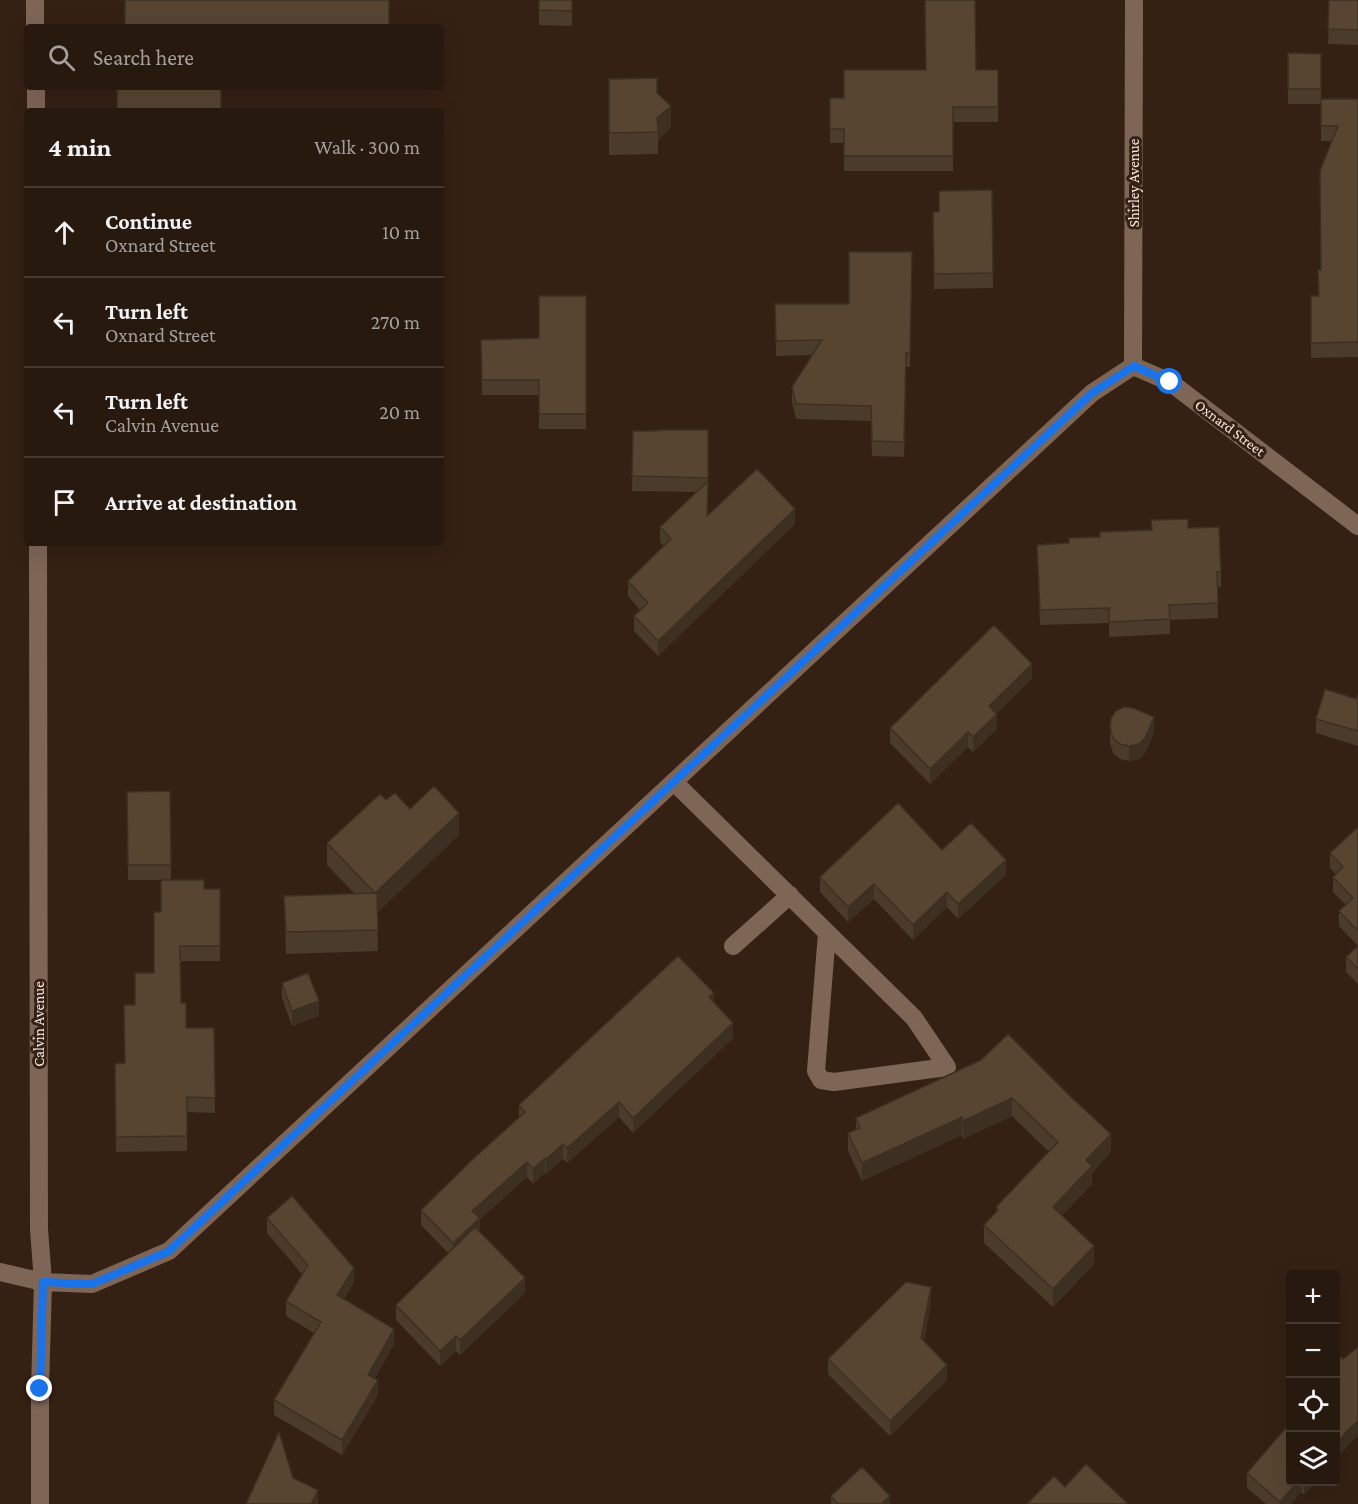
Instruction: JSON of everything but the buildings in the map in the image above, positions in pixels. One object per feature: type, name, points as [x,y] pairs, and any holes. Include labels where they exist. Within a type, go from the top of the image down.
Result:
[{"type":"street","points":[[35,0],[35,24]]},
{"type":"street","name":"Shirley Avenue","points":[[1134,0],[1134,366]]},
{"type":"street","points":[[36,90],[36,108]]},
{"type":"street","points":[[0,1272],[43,1282],[92,1284],[169,1251],[1092,393],[1134,366]]},
{"type":"street","name":"Oxnard Street","points":[[1134,366],[1170,382],[1358,526]]},
{"type":"street","name":"Calvin Avenue","points":[[38,546],[39,1228],[43,1282],[40,1504]]},
{"type":"street","points":[[674,782],[914,1018],[947,1067],[834,1082],[821,1080],[816,1071],[827,933]]},
{"type":"street","points":[[733,946],[790,895]]},
{"type":"route","points":[[40,1389],[43,1282],[92,1284],[169,1251],[1092,393],[1134,366],[1170,382]]}]
